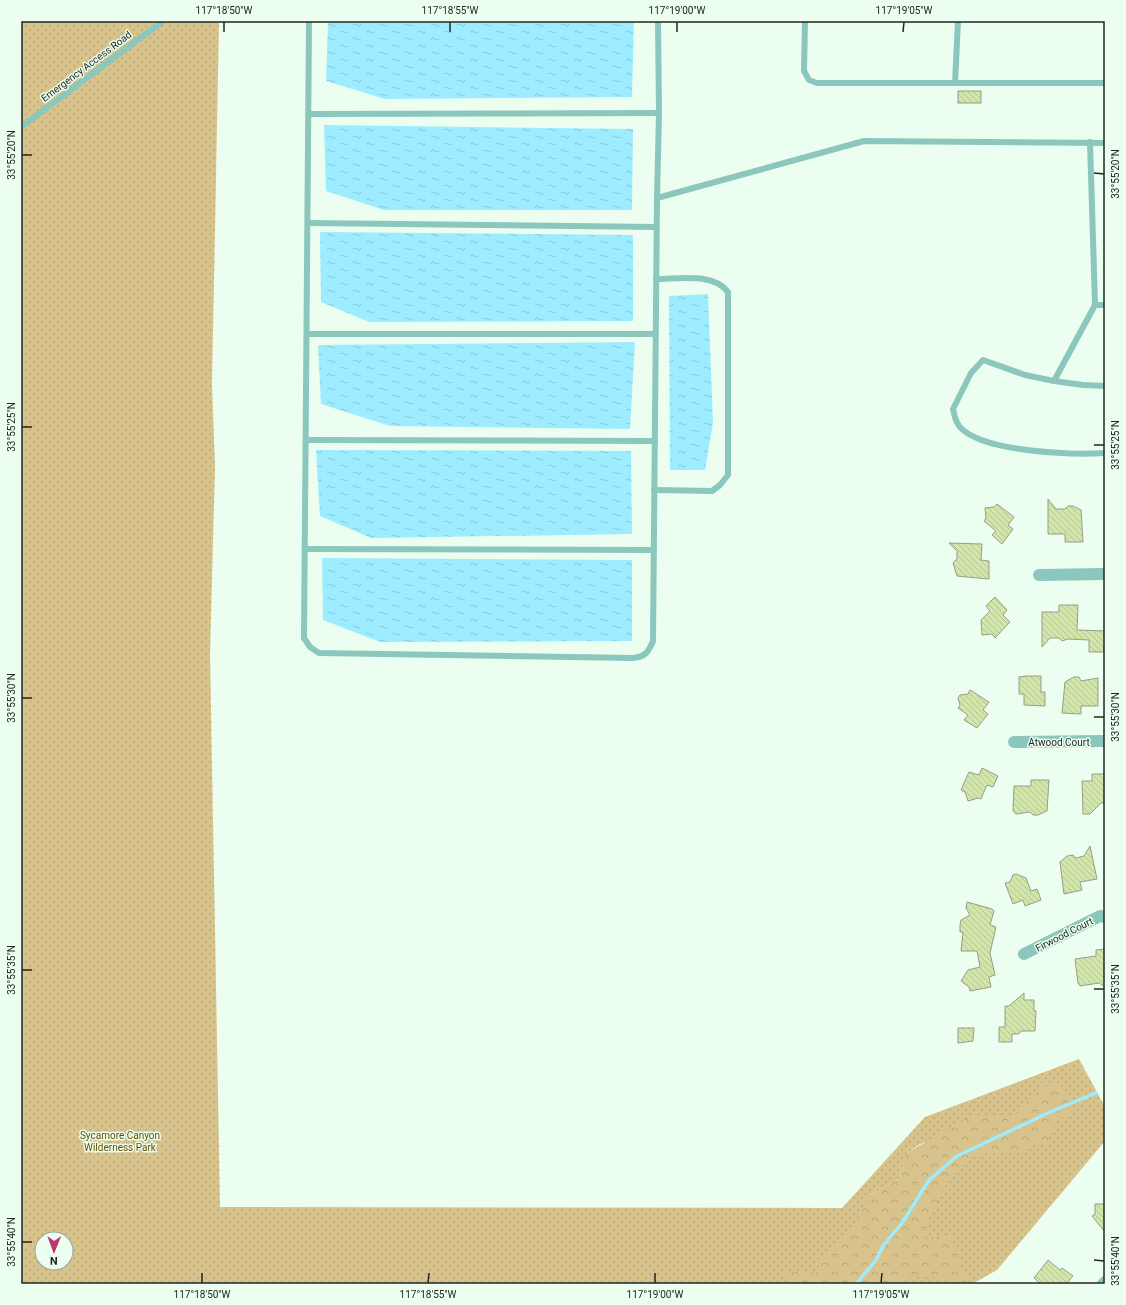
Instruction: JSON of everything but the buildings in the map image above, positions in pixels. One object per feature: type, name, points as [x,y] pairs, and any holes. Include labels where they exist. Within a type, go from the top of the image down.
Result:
[{"type":"street","points":[[1039,574],[1105,574]]},
{"type":"street","name":"Atwood Court","points":[[1014,742],[1105,742]]},
{"type":"street","name":"Firwood Court","points":[[1024,954],[1100,916],[1105,917]]},
{"type":"lane","name":"Emergency Access Road","points":[[21,127],[163,21]]},
{"type":"lane","points":[[309,21],[304,638],[310,647],[319,653],[632,658],[646,655],[653,641],[656,198],[659,113],[658,21]]},
{"type":"lane","points":[[805,21],[804,71],[809,80],[817,82],[1105,83]]},
{"type":"lane","points":[[955,83],[958,21]]},
{"type":"lane","points":[[309,114],[659,113]]},
{"type":"lane","points":[[656,198],[864,141],[1105,143]]},
{"type":"lane","points":[[1054,381],[1095,305],[1090,142]]},
{"type":"lane","points":[[308,222],[656,227]]},
{"type":"lane","points":[[654,490],[712,491],[720,485],[728,475],[728,292],[724,286],[713,280],[656,279]]},
{"type":"lane","points":[[1095,305],[1105,305]]},
{"type":"lane","points":[[307,334],[655,334]]},
{"type":"lane","points":[[1105,386],[1054,381],[1026,375],[983,360],[971,373],[953,408],[956,421],[963,431],[981,440],[1012,448],[1055,453],[1105,453]]},
{"type":"lane","points":[[306,440],[655,441]]},
{"type":"lane","points":[[305,549],[654,550]]},
{"type":"green space","name":"Sycamore Canyon Wilderness Park","points":[[21,21],[219,21],[212,384],[215,467],[210,654],[220,1207],[842,1208],[925,1117],[1079,1059],[1105,1107],[1105,1141],[997,1270],[972,1284],[21,1284]],"holes":[[[925,1142],[924,1207],[870,1195],[900,1178],[906,1156],[913,1149]]]},
{"type":"green space","points":[[1061,1084],[1073,1102],[1071,1112],[1056,1121],[1046,1143],[1030,1146],[1022,1153],[985,1154],[969,1157],[958,1168],[944,1189],[930,1215],[926,1231],[918,1241],[933,1237],[950,1236],[959,1253],[959,1267],[970,1279],[960,1283],[936,1278],[920,1277],[911,1278],[893,1284],[784,1284],[785,1274],[798,1271],[816,1273],[825,1253],[857,1226],[860,1213],[870,1195],[900,1178],[903,1158],[910,1151],[973,1115],[1012,1117],[1043,1087]]},
{"type":"green space","points":[[128,1137],[126,1143],[131,1151],[117,1152],[115,1150],[119,1140]]},
{"type":"water","points":[[328,21],[634,21],[632,97],[385,99],[326,81]]},
{"type":"water","points":[[324,125],[633,129],[632,210],[384,210],[326,191]]},
{"type":"water","points":[[320,232],[633,235],[633,321],[369,322],[321,302]]},
{"type":"water","points":[[708,294],[713,423],[705,470],[670,470],[669,296]]},
{"type":"water","points":[[635,342],[630,429],[390,426],[321,404],[318,345]]},
{"type":"water","points":[[316,450],[631,451],[632,534],[371,538],[320,516]]},
{"type":"water","points":[[322,558],[632,560],[632,641],[380,642],[323,620]]},
{"type":"waterway","points":[[856,1284],[876,1260],[883,1246],[902,1223],[929,1180],[957,1156],[1050,1112],[1096,1093]]}]
